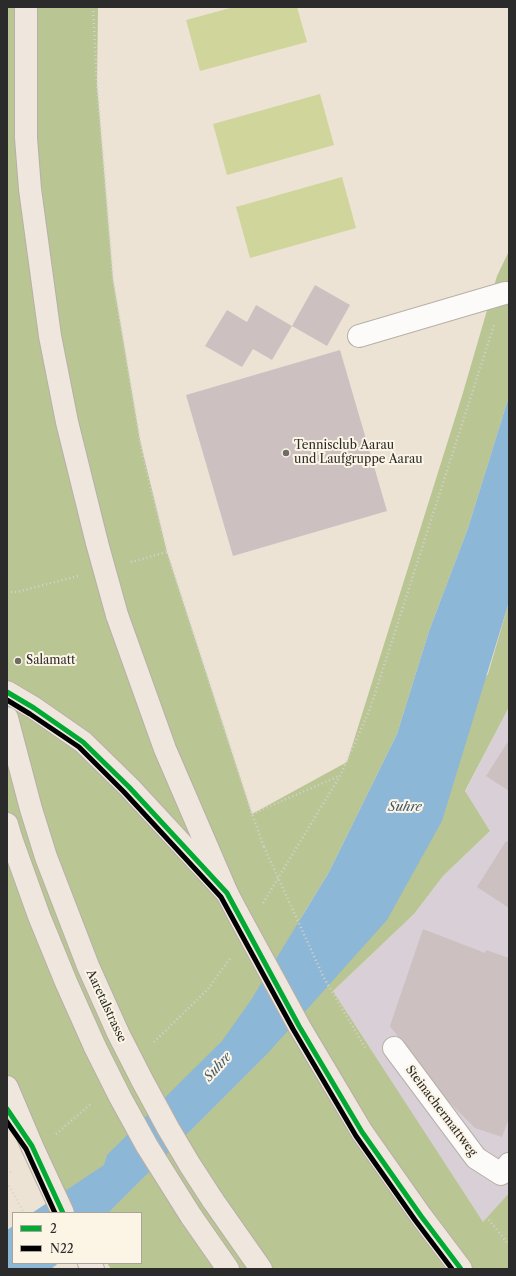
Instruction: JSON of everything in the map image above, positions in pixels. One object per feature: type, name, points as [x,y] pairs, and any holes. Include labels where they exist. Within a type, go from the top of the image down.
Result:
[{"type":"main road","points":[[26,7],[26,138],[30,189],[53,351],[67,422],[97,543],[117,615],[165,749],[227,894],[299,1026],[362,1132],[421,1216],[461,1269]]},
{"type":"main road","points":[[7,692],[34,708],[83,742],[129,787],[227,894]]},
{"type":"main road","name":"Aaretalstrasse","points":[[7,718],[31,809],[46,857],[88,966],[118,1033],[168,1128],[190,1165],[261,1269]]},
{"type":"main road","points":[[9,831],[39,916],[66,982],[120,1097],[191,1216],[228,1269]]},
{"type":"main road","points":[[8,1097],[63,1212]]},
{"type":"lane","points":[[359,336],[505,293]]},
{"type":"lane","name":"Steinachermattweg","points":[[394,1048],[476,1158],[501,1174],[509,1164]]},
{"type":"path","points":[[93,7],[97,84],[113,278],[142,452],[167,552],[252,814],[264,847],[324,978]]},
{"type":"path","points":[[263,904],[340,776],[370,709],[505,293]]},
{"type":"path","points":[[252,814],[340,776]]},
{"type":"path","points":[[153,1043],[208,989],[235,951]]},
{"type":"path","points":[[52,1137],[92,1102]]},
{"type":"path","points":[[7,1175],[18,1166]]},
{"type":"path","points":[[7,1182],[23,1212]]},
{"type":"shaded area","points":[[509,707],[509,1193],[483,1223],[333,991],[414,914],[443,876],[490,831],[465,792]]},
{"type":"green space","points":[[7,7],[98,7],[97,84],[113,279],[140,440],[167,552],[252,814],[347,762],[462,396],[497,276],[509,251],[509,396],[468,528],[429,631],[397,734],[329,872],[299,921],[488,674],[509,602],[509,707],[465,791],[490,831],[443,876],[414,914],[333,991],[483,1222],[509,1193],[509,1269],[111,1269],[108,1264],[142,1264],[142,1212],[74,1212],[7,1087]]},
{"type":"green space","points":[[234,7],[297,7],[307,42],[200,71],[186,20]]},
{"type":"green space","points":[[320,94],[334,145],[227,175],[213,124]]},
{"type":"green space","points":[[342,177],[356,228],[250,258],[236,207]]},
{"type":"water","name":"Suhre","points":[[509,396],[509,602],[442,821],[387,920],[268,1053],[109,1212],[34,1212],[104,1165],[107,1155],[222,1041],[251,1000],[329,872],[397,734],[429,631],[468,528]]},
{"type":"water","points":[[12,1227],[12,1264],[57,1264],[52,1269],[7,1269],[7,1230]]},
{"type":"building","points":[[315,285],[350,305],[327,346],[292,326]]},
{"type":"building","points":[[256,305],[292,326],[272,360],[253,349],[242,367],[205,346],[227,310],[247,322]]},
{"type":"building","name":"Tennisclub Aarau und Laufgruppe Aarau","points":[[340,350],[387,511],[233,556],[186,395]]},
{"type":"building","points":[[509,740],[509,791],[486,776]]},
{"type":"building","points":[[506,841],[509,843],[509,908],[477,887]]},
{"type":"building","points":[[423,929],[485,953],[486,950],[509,958],[509,1118],[502,1137],[475,1128],[440,1093],[390,1026]]},
{"type":"transit line","name":"2","points":[[7,692],[34,708],[83,742],[129,787],[227,893],[299,1026],[362,1132],[421,1216],[461,1269]]},
{"type":"transit line","name":"N22","points":[[7,700],[79,747],[124,792],[221,897],[293,1029],[356,1136],[415,1220],[452,1269]]},
{"type":"transit line","name":"2","points":[[7,1109],[32,1146],[63,1212]]},
{"type":"transit line","name":"N22","points":[[7,1122],[26,1149],[55,1212]]},
{"type":"place","name":"Tennisclub Aarau und Laufgruppe Aarau","points":[[286,453]]},
{"type":"place","name":"Salamatt","points":[[18,661]]}]
